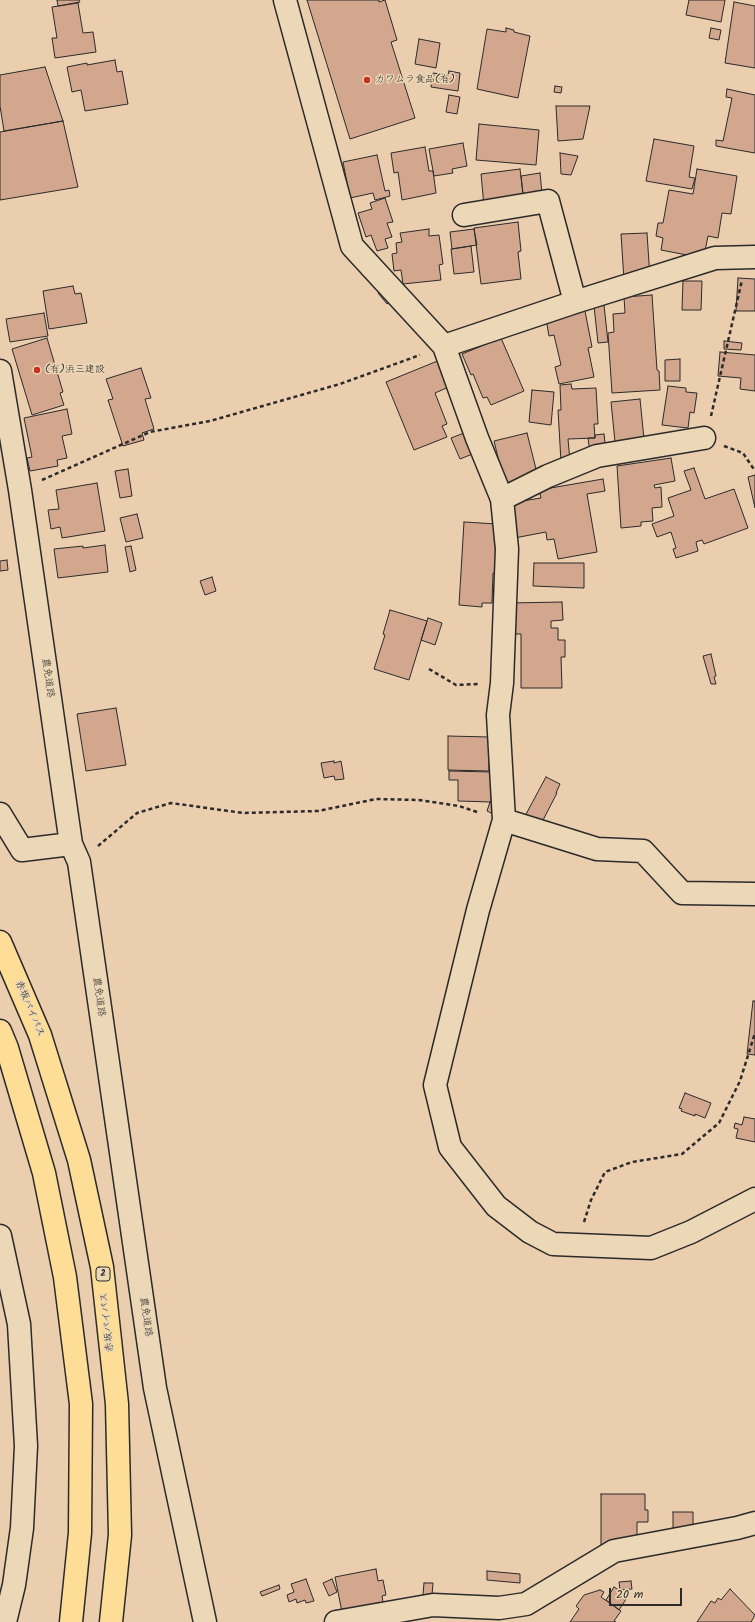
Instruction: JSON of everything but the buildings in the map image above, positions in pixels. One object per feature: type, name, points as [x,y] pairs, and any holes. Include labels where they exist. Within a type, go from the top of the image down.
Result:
[{"type":"highway","name":"赤坂バイパス","points":[[0,942],[40,1035],[79,1160],[102,1267],[117,1404],[118,1435],[120,1535],[111,1622]]},
{"type":"highway","points":[[0,1031],[7,1048],[44,1173],[66,1277],[81,1404],[80,1533],[71,1622]]},
{"type":"street","points":[[284,0],[352,246],[444,346],[477,438],[502,499],[507,549],[502,683],[498,714],[504,820],[478,910],[435,1085],[450,1147],[496,1206],[530,1232],[553,1244],[651,1248],[691,1232],[755,1199]]},
{"type":"street","points":[[464,215],[548,201],[575,302]]},
{"type":"street","points":[[444,346],[575,302],[715,258],[751,257]]},
{"type":"street","name":"農免道路","points":[[0,370],[20,490],[155,1388],[205,1622]]},
{"type":"street","points":[[502,499],[548,476],[597,456],[704,438]]},
{"type":"street","points":[[0,814],[22,850],[75,853]]},
{"type":"street","points":[[504,820],[597,849],[643,851],[682,893],[755,894]]},
{"type":"street","points":[[0,1236],[18,1324],[26,1446],[22,1528],[14,1585],[5,1622]]},
{"type":"street","points":[[336,1622],[433,1605],[510,1614],[614,1552],[737,1528],[755,1523]]},
{"type":"path","points":[[751,257],[718,391],[704,438],[743,453],[755,471]]},
{"type":"path","points":[[20,490],[150,432],[210,421],[340,384],[444,346]]},
{"type":"path","points":[[429,669],[456,685],[502,683]]},
{"type":"path","points":[[75,853],[137,813],[171,803],[243,813],[318,811],[376,799],[419,800],[459,806],[504,820]]},
{"type":"path","points":[[577,1245],[591,1200],[605,1172],[632,1162],[682,1154],[719,1123],[740,1081],[755,1033]]},
{"type":"place","name":"カワムラ食品(有)","points":[[367,80]]},
{"type":"place","name":"(有)浜三建設","points":[[37,370]]}]
